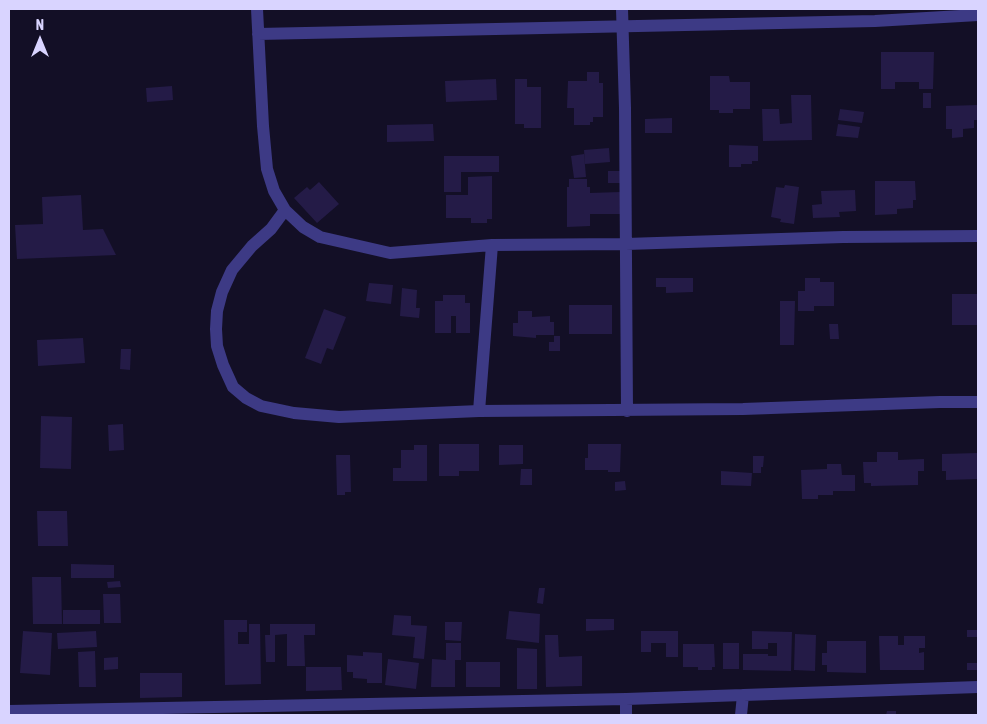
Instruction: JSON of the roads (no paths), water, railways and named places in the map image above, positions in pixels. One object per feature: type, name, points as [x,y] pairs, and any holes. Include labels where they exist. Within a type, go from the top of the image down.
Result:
[{"type":"street","points":[[257,9],[267,169],[274,191],[285,210],[304,227],[320,236],[390,252],[492,245],[978,236]]},
{"type":"street","points":[[622,9],[625,108],[626,410]]},
{"type":"street","points":[[258,34],[875,21],[978,15]]},
{"type":"street","points":[[285,210],[271,229],[252,246],[232,270],[222,292],[217,311],[217,346],[223,365],[233,386],[246,398],[261,406],[294,413],[339,417],[479,411],[626,410],[978,402]]},
{"type":"street","points":[[479,411],[492,245]]},
{"type":"street","points":[[9,711],[626,699],[978,687]]},
{"type":"street","points":[[742,715],[743,694]]},
{"type":"street","points":[[626,699],[626,715]]}]
